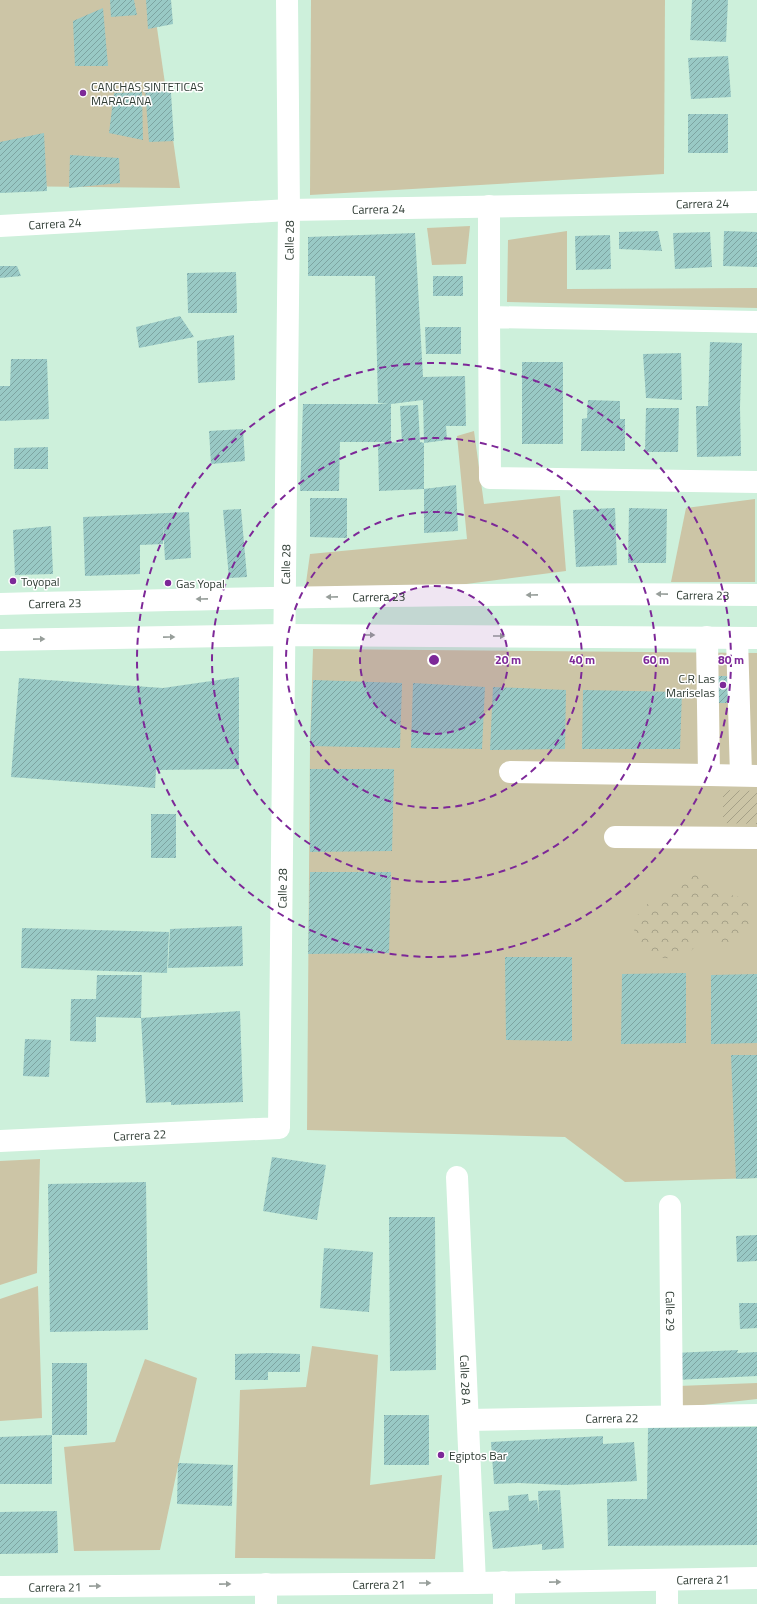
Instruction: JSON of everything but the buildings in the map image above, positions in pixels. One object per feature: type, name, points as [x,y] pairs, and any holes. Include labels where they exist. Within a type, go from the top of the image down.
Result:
[{"type":"street","name":"Calle 28","points":[[279,1128],[289,210],[287,0]]},
{"type":"street","name":"Carrera 24","points":[[0,226],[289,210],[757,202]]},
{"type":"street","points":[[489,206],[490,478],[757,482]]},
{"type":"street","points":[[489,317],[757,322]]},
{"type":"street","name":"Carrera 23","points":[[0,604],[284,597],[638,594],[757,595]]},
{"type":"street","points":[[0,640],[284,635],[747,638],[749,776],[510,772]]},
{"type":"street","points":[[707,637],[709,775]]},
{"type":"street","points":[[615,837],[757,838]]},
{"type":"street","name":"Carrera 22","points":[[0,1141],[279,1128]]},
{"type":"street","name":"Calle 28 A","points":[[458,1177],[475,1583]]},
{"type":"street","name":"Calle 29","points":[[670,1206],[672,1416]]},
{"type":"street","name":"Carrera 22","points":[[468,1420],[757,1415]]},
{"type":"street","name":"Carrera 21","points":[[0,1587],[266,1594],[504,1582],[757,1578]]},
{"type":"street","points":[[667,1580],[667,1604]]},
{"type":"street","points":[[504,1582],[504,1604]]},
{"type":"green space","name":"CANCHAS SINTETICAS MARACANA","points":[[0,0],[153,0],[180,188],[0,186]]},
{"type":"green space","points":[[311,0],[665,0],[664,174],[310,195]]},
{"type":"green space","points":[[470,226],[466,264],[432,265],[427,228]]},
{"type":"green space","points":[[567,231],[567,289],[757,288],[757,308],[507,302],[508,240]]},
{"type":"green space","points":[[474,431],[484,504],[560,496],[566,571],[451,586],[305,590],[310,554],[467,539],[457,436]]},
{"type":"green space","points":[[755,499],[755,582],[671,582],[686,508]]},
{"type":"green space","points":[[313,649],[757,653],[757,1178],[625,1182],[565,1137],[307,1130],[310,746]]},
{"type":"green space","points":[[723,790],[757,791],[757,824],[723,823]]},
{"type":"green space","points":[[692,873],[707,877],[718,886],[723,896],[737,896],[748,904],[751,914],[749,931],[746,936],[738,942],[721,942],[707,928],[694,948],[684,956],[665,958],[645,952],[637,943],[634,931],[637,916],[650,902],[676,893],[681,882]]},
{"type":"green space","points":[[40,1159],[37,1273],[0,1285],[0,1161]]},
{"type":"green space","points":[[38,1286],[42,1418],[0,1421],[0,1299]]},
{"type":"green space","points":[[312,1346],[378,1355],[370,1485],[442,1475],[435,1559],[235,1558],[240,1390],[306,1387]]},
{"type":"green space","points":[[145,1359],[197,1378],[160,1550],[74,1551],[64,1447],[115,1442]]},
{"type":"green space","points":[[757,1383],[757,1399],[677,1408],[678,1386]]},
{"type":"place","name":"CANCHAS SINTETICAS MARACANA","points":[[83,93]]},
{"type":"place","name":"Toyopal","points":[[13,581]]},
{"type":"place","name":"Gas Yopal","points":[[168,583]]},
{"type":"place","name":"C.R Las Mariselas","points":[[723,685]]},
{"type":"place","name":"Egiptos Bar","points":[[441,1455]]}]
